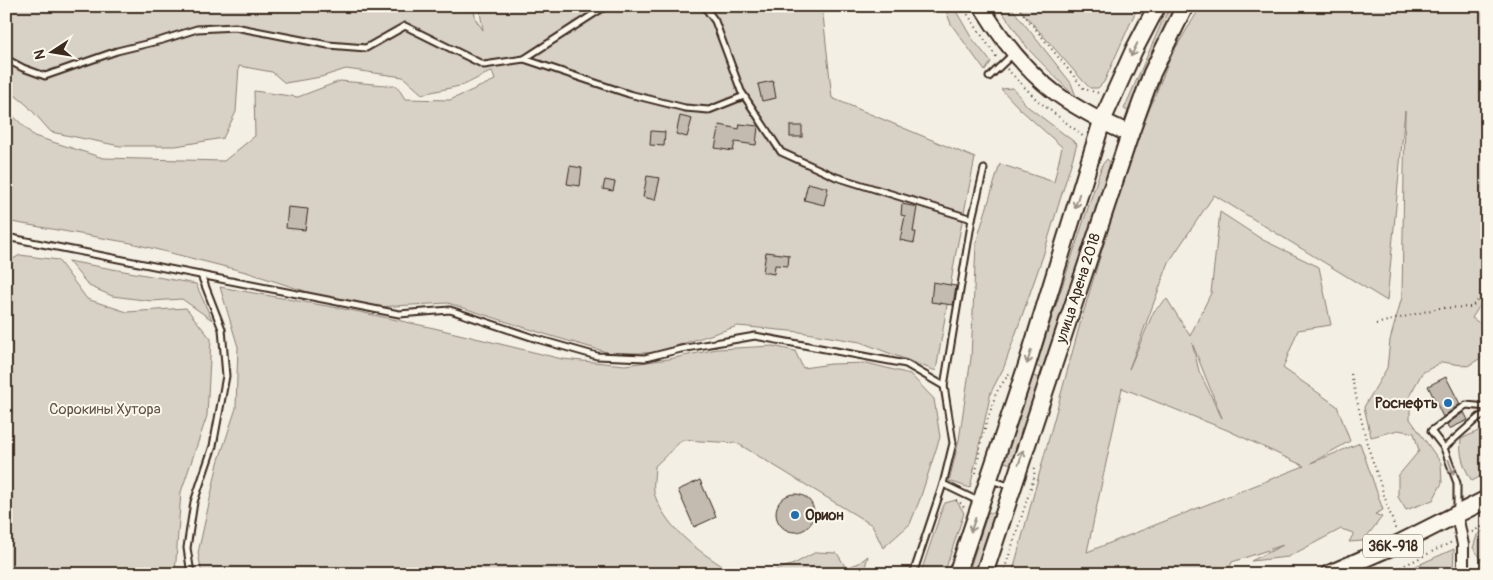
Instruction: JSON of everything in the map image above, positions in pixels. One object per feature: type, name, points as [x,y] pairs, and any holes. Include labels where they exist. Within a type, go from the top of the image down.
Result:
[{"type":"main road","points":[[981,6],[993,26],[1030,70],[1052,91],[1081,110],[1130,134]]},
{"type":"main road","name":"улица Арена 2018","points":[[957,574],[981,502],[982,477],[1026,368],[1102,121],[1134,50],[1157,6]]},
{"type":"main road","name":"улица Арена 2018","points":[[984,574],[1130,134],[1152,73],[1185,6]]},
{"type":"main road","name":"36К-918","points":[[1329,574],[1400,543],[1487,499]]},
{"type":"street","points":[[1456,515],[1463,545],[1463,574]]},
{"type":"lane","points":[[6,59],[45,76],[117,51],[198,29],[235,27],[328,46],[366,48],[405,26],[484,65],[524,59],[606,6]]},
{"type":"lane","points":[[704,6],[715,21],[741,91],[781,152],[836,176],[972,219]]},
{"type":"lane","points":[[990,77],[1016,52]]},
{"type":"lane","points":[[524,59],[629,94],[685,108],[709,110],[744,96]]},
{"type":"lane","points":[[913,574],[943,484],[953,443],[944,386],[972,219],[984,169]]},
{"type":"lane","points":[[6,237],[399,314],[450,310],[537,339],[597,356],[645,358],[681,349],[755,336],[906,364],[944,386]]},
{"type":"lane","points":[[191,574],[187,548],[194,502],[213,446],[226,376],[222,329],[202,275]]},
{"type":"lane","points":[[1456,515],[1457,483],[1444,448],[1431,431],[1466,405],[1487,407]]},
{"type":"lane","points":[[1444,448],[1478,417],[1487,414]]},
{"type":"lane","points":[[982,477],[1012,487]]},
{"type":"lane","points":[[943,484],[981,502]]},
{"type":"path","points":[[962,6],[966,15],[1003,65],[1037,100],[1082,134],[1085,142]]},
{"type":"path","points":[[1016,6],[1084,89],[1098,94],[1102,91]]},
{"type":"path","points":[[1376,324],[1439,308],[1471,306],[1487,292]]},
{"type":"path","points":[[982,477],[981,441],[996,393],[1010,371]]},
{"type":"path","points":[[1351,374],[1367,444],[1400,543]]},
{"type":"path","points":[[1387,574],[1487,524]]},
{"type":"green space","points":[[6,6],[473,6],[476,20],[483,30],[479,6],[822,6],[832,98],[975,158],[956,252],[936,371],[860,342],[800,332],[738,326],[654,353],[610,353],[448,303],[377,307],[320,296],[246,272],[131,243],[6,221],[6,109],[34,136],[103,158],[224,161],[255,136],[254,91],[298,97],[340,81],[397,86],[405,99],[450,100],[495,80],[492,71],[464,85],[422,94],[403,77],[346,69],[321,77],[285,83],[272,72],[239,66],[236,112],[223,138],[176,146],[120,146],[51,132],[27,105],[6,88]]},
{"type":"green space","points":[[944,6],[953,6],[971,37],[991,62],[985,71],[951,24]]},
{"type":"green space","points":[[998,6],[1010,6],[1071,83],[1077,99],[1029,50]]},
{"type":"green space","points":[[1017,6],[1138,6],[1104,82],[1098,88],[1090,88]]},
{"type":"green space","points":[[1171,6],[1181,6],[1131,113],[1124,109],[1161,24]]},
{"type":"green space","points":[[1201,6],[1487,6],[1487,294],[1472,318],[1487,328],[1487,354],[1468,366],[1442,362],[1422,373],[1410,395],[1410,419],[1441,463],[1442,483],[1433,500],[1406,510],[1398,497],[1398,476],[1419,451],[1414,433],[1398,430],[1371,437],[1364,407],[1387,368],[1390,340],[1402,297],[1405,111],[1387,301],[1214,195],[1169,262],[1129,369],[1154,311],[1167,299],[1190,336],[1211,293],[1220,212],[1263,240],[1319,267],[1331,325],[1298,330],[1283,368],[1337,406],[1350,441],[1311,463],[1360,443],[1383,510],[1375,514],[1382,517],[1363,541],[1349,542],[1354,533],[1341,529],[1288,557],[1251,561],[1283,545],[1232,562],[1227,574],[1206,574],[1208,570],[1197,574],[1012,574],[1080,324],[1130,156],[1172,54]],"holes":[[[1192,343],[1222,418],[1199,371]],[[1122,388],[1227,430],[1304,466],[1087,552]]]},
{"type":"green space","points":[[1013,88],[1027,106],[1077,144],[1043,256],[1004,367],[991,392],[970,488],[949,481],[959,440],[971,358],[976,243],[1000,164],[1054,182],[1062,147],[1001,89]]},
{"type":"green space","points":[[1107,159],[1111,167],[1042,369],[1036,366],[1102,165]]},
{"type":"green space","name":"Сорокины Хутора","points":[[20,255],[58,260],[87,299],[127,312],[186,308],[211,339],[207,416],[181,492],[175,574],[6,574],[6,263]]},
{"type":"green space","points":[[68,261],[196,284],[212,320],[182,299],[152,301],[112,296],[89,286]]},
{"type":"green space","points":[[220,287],[355,311],[562,359],[625,365],[669,359],[717,349],[773,346],[795,351],[803,368],[831,364],[867,363],[910,374],[934,399],[940,437],[910,524],[883,548],[872,525],[737,443],[682,440],[655,466],[655,496],[661,509],[678,532],[711,559],[735,574],[202,574],[198,553],[218,463],[236,408],[238,347]]},
{"type":"green space","points":[[1033,376],[1040,378],[1012,464],[1004,462]]},
{"type":"green space","points":[[1487,427],[1487,473],[1472,481],[1463,461],[1461,439]]},
{"type":"green space","points":[[956,500],[964,513],[944,574],[925,574],[922,569],[942,509],[945,503]]},
{"type":"green space","points":[[988,512],[997,514],[978,574],[968,574]]},
{"type":"green space","points":[[1487,528],[1487,561],[1484,562],[1473,548],[1477,535]]},
{"type":"green space","points":[[1454,549],[1453,574],[1398,574]]},
{"type":"green space","points":[[816,552],[837,553],[846,568],[859,563],[868,556],[863,574],[764,574],[794,564]]},
{"type":"building","points":[[773,81],[776,98],[762,101],[758,84]]},
{"type":"building","points":[[680,116],[692,119],[687,137],[676,134]]},
{"type":"building","points":[[740,124],[758,126],[756,145],[735,142],[733,151],[715,148],[720,125],[739,129]]},
{"type":"building","points":[[790,126],[802,126],[802,137],[790,137]]},
{"type":"building","points":[[651,131],[665,132],[664,146],[650,145]]},
{"type":"building","points":[[570,166],[582,168],[580,186],[567,184]]},
{"type":"building","points":[[647,176],[660,178],[655,200],[643,197]]},
{"type":"building","points":[[605,180],[615,182],[613,191],[603,189]]},
{"type":"building","points":[[808,183],[828,188],[824,205],[804,200]]},
{"type":"building","points":[[902,204],[917,207],[913,232],[916,232],[914,243],[900,240],[905,216],[901,215]]},
{"type":"building","points":[[288,207],[308,209],[305,230],[286,228]]},
{"type":"building","points":[[766,252],[789,255],[788,266],[775,265],[774,274],[763,272]]},
{"type":"building","points":[[933,282],[956,286],[953,305],[931,302]]},
{"type":"building","name":"Роснефть","points":[[1446,377],[1460,404],[1443,417],[1428,386]]},
{"type":"building","points":[[1464,412],[1468,420],[1449,429],[1447,424]]},
{"type":"building","points":[[700,480],[716,517],[694,527],[678,490]]},
{"type":"building","name":"Орион","points":[[795,494],[808,500],[814,513],[808,526],[795,532],[782,526],[776,513],[782,500]]},
{"type":"place","name":"Роснефть","points":[[1448,403]]},
{"type":"place","name":"Орион","points":[[795,515]]}]
